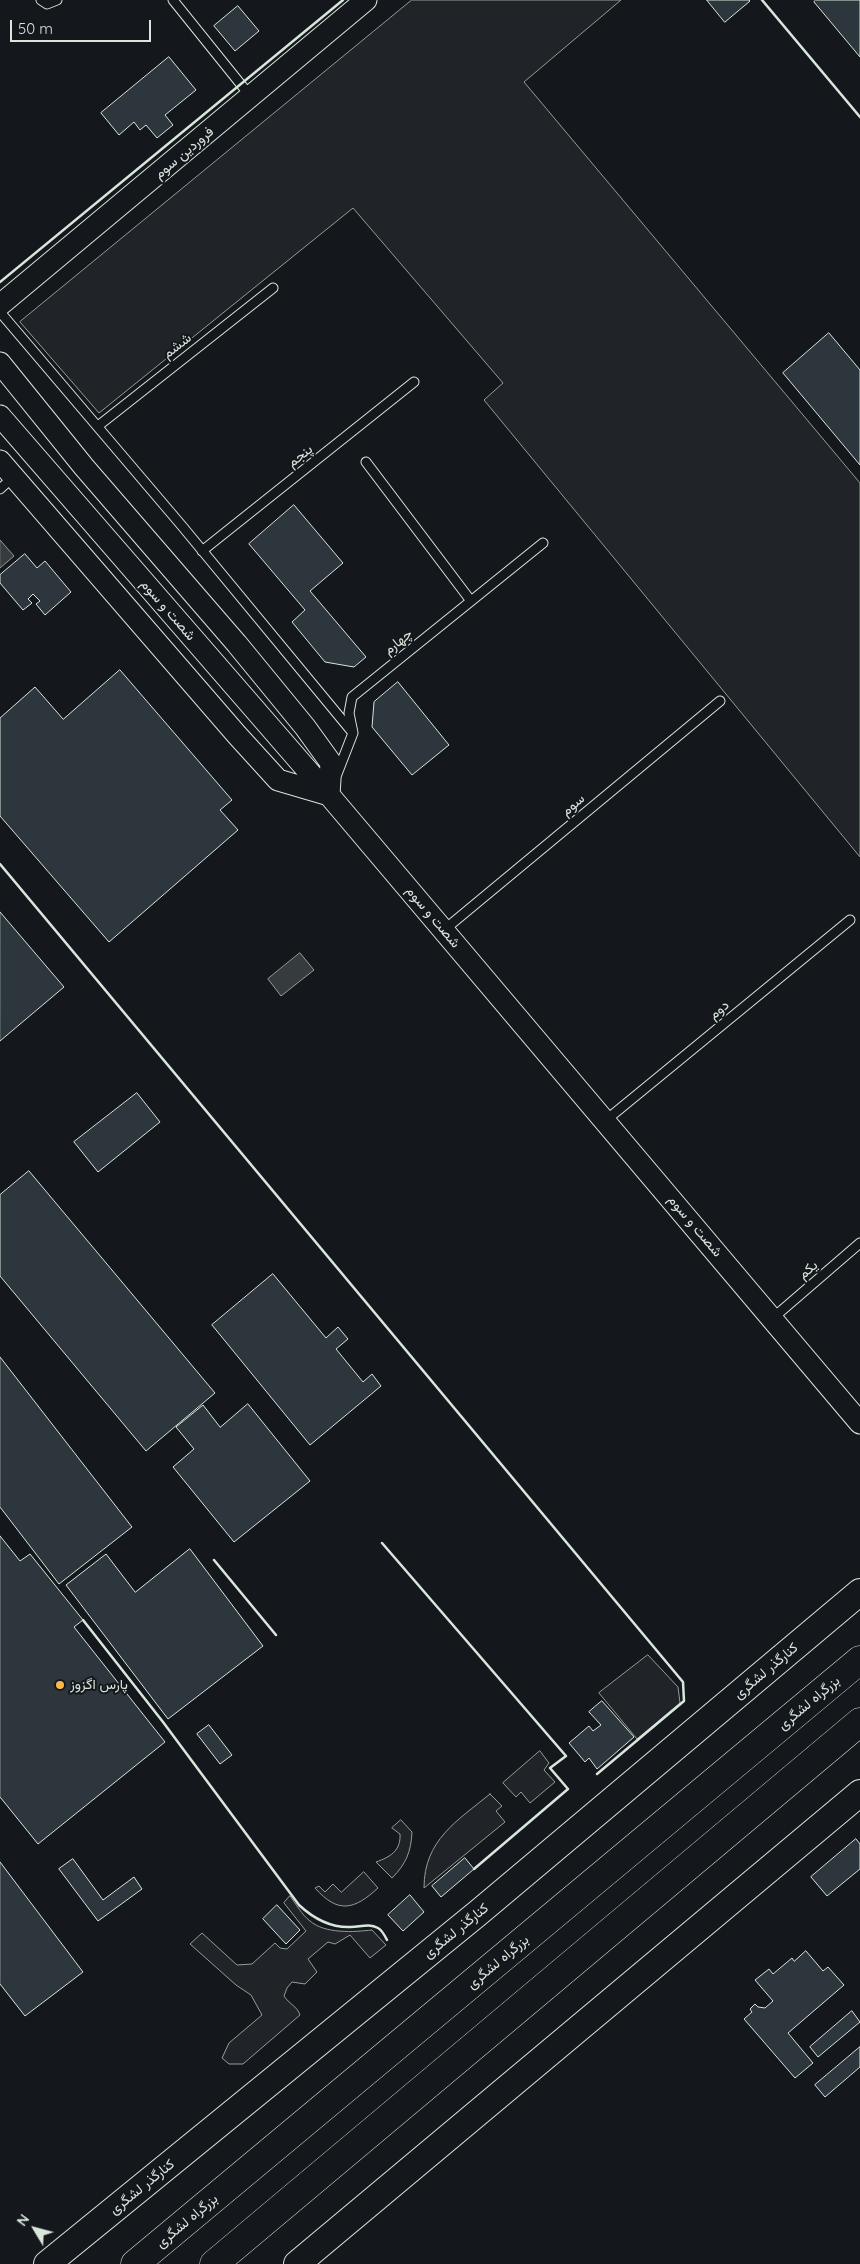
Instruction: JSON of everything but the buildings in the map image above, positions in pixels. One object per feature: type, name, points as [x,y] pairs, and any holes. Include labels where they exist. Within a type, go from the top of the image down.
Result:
[{"type":"highway","name":"بزرگراه لشگری","points":[[136,2264],[860,1660]]},
{"type":"highway","points":[[214,2264],[860,1722]]},
{"type":"main road","name":"کنارگذر لشگری","points":[[47,2264],[478,1913],[860,1592]]},
{"type":"main road","points":[[297,2264],[860,1793]]},
{"type":"street","name":"فروردین سوم","points":[[0,305],[252,98],[366,0]]},
{"type":"street","points":[[0,363],[84,467],[305,727],[330,763],[329,795],[278,780],[7,483],[0,461]]},
{"type":"street","name":"شصت و سوم","points":[[0,416],[329,795],[860,1423]]},
{"type":"lane","points":[[42,0],[48,4],[57,0]]},
{"type":"lane","points":[[173,0],[252,98]]},
{"type":"lane","name":"ششم","points":[[98,426],[273,288]]},
{"type":"lane","points":[[0,312],[98,426],[353,733]]},
{"type":"lane","name":"پنجم","points":[[202,551],[414,382]]},
{"type":"lane","points":[[366,462],[472,601]]},
{"type":"lane","name":"چهارم","points":[[329,795],[353,733],[350,713],[352,697],[543,543]]},
{"type":"lane","name":"سوم","points":[[444,930],[720,701]]},
{"type":"lane","name":"دوم","points":[[605,1121],[850,920]]},
{"type":"lane","name":"یکم","points":[[773,1318],[860,1243]]},
{"type":"shaded area","points":[[412,0],[621,0],[524,82],[860,483],[860,857],[484,400],[503,383],[353,208],[99,413],[20,322]]},
{"type":"shaded area","points":[[0,540],[14,556],[0,568]]},
{"type":"shaded area","points":[[300,953],[314,970],[281,996],[268,979]]},
{"type":"shaded area","points":[[648,1655],[678,1687],[680,1703],[637,1739],[599,1693]]},
{"type":"shaded area","points":[[540,1751],[549,1763],[544,1770],[555,1782],[530,1803],[521,1792],[516,1797],[503,1783]]},
{"type":"shaded area","points":[[490,1794],[502,1806],[496,1811],[505,1822],[424,1888],[425,1871],[436,1844],[455,1823]]},
{"type":"shaded area","points":[[401,1820],[412,1832],[410,1846],[404,1863],[392,1878],[376,1862],[386,1858],[397,1849],[400,1834],[392,1828]]},
{"type":"shaded area","points":[[364,1872],[378,1888],[354,1905],[346,1906],[331,1902],[315,1888],[319,1886],[325,1892],[333,1884],[341,1892]]},
{"type":"shaded area","points":[[290,1896],[304,1916],[316,1925],[340,1931],[372,1930],[386,1945],[370,1958],[350,1935],[335,1944],[328,1942],[308,1959],[317,1972],[305,1984],[292,1982],[287,1988],[284,1996],[297,2009],[300,2015],[243,2064],[229,2064],[222,2058],[229,2043],[262,2015],[251,1995],[236,1985],[190,1944],[202,1933],[237,1965],[252,1964],[275,1943],[280,1948],[287,1949],[306,1931],[284,1903]]},
{"type":"wall","points":[[0,282],[343,0]]},
{"type":"wall","points":[[762,0],[860,117]]},
{"type":"wall","points":[[0,864],[683,1682],[684,1701],[597,1774]]},
{"type":"wall","points":[[382,1543],[566,1756],[550,1768],[568,1789],[474,1869]]},
{"type":"wall","points":[[214,1560],[276,1635]]},
{"type":"wall","points":[[83,1620],[163,1722],[299,1905],[316,1918],[329,1924],[344,1927],[368,1925],[378,1928],[387,1940]]},
{"type":"place","name":"پارس اگزوز","points":[[60,1685]]}]
